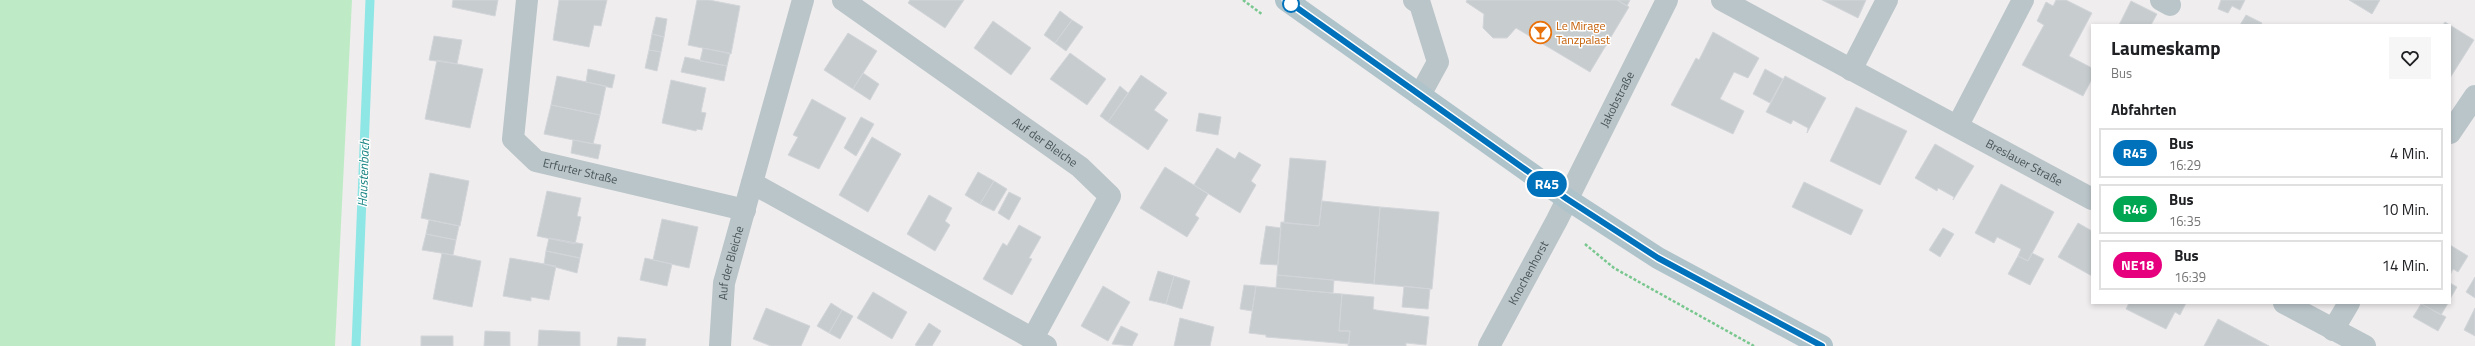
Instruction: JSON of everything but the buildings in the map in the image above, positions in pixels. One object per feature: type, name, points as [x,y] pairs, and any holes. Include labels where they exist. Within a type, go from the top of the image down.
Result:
[{"type":"main road","points":[[1286,0],[1567,199],[1658,258],[1822,346]]},
{"type":"street","name":"Erfurter Straße","points":[[527,0],[513,139],[536,161],[745,210]]},
{"type":"street","name":"Auf der Bleiche","points":[[720,346],[724,283],[802,0]]},
{"type":"street","name":"Auf der Bleiche","points":[[752,183],[1039,343],[1110,196],[1080,167],[843,0]]},
{"type":"street","points":[[1414,0],[1420,4],[1438,62],[1420,95]]},
{"type":"street","name":"Jakobstraße","points":[[1567,199],[1667,0]]},
{"type":"street","name":"Breslauer Straße","points":[[1722,0],[2091,197]]},
{"type":"street","points":[[1851,70],[1887,0]]},
{"type":"street","points":[[1958,125],[2023,0]]},
{"type":"street","points":[[2451,132],[2475,96]]},
{"type":"street","name":"Knochenhorst","points":[[1489,346],[1567,199]]},
{"type":"street","points":[[2286,304],[2365,346]]},
{"type":"street","points":[[2333,330],[2348,304]]},
{"type":"green space","points":[[0,0],[352,0],[335,346],[0,346]]},
{"type":"waterway","name":"Haustenbach","points":[[356,346],[370,0]]},
{"type":"bus line","name":"R45","points":[[1286,0],[1567,199],[1658,258],[1822,346]]},
{"type":"place","name":"Le Mirage Tanzpalast","points":[[1540,33]]}]
